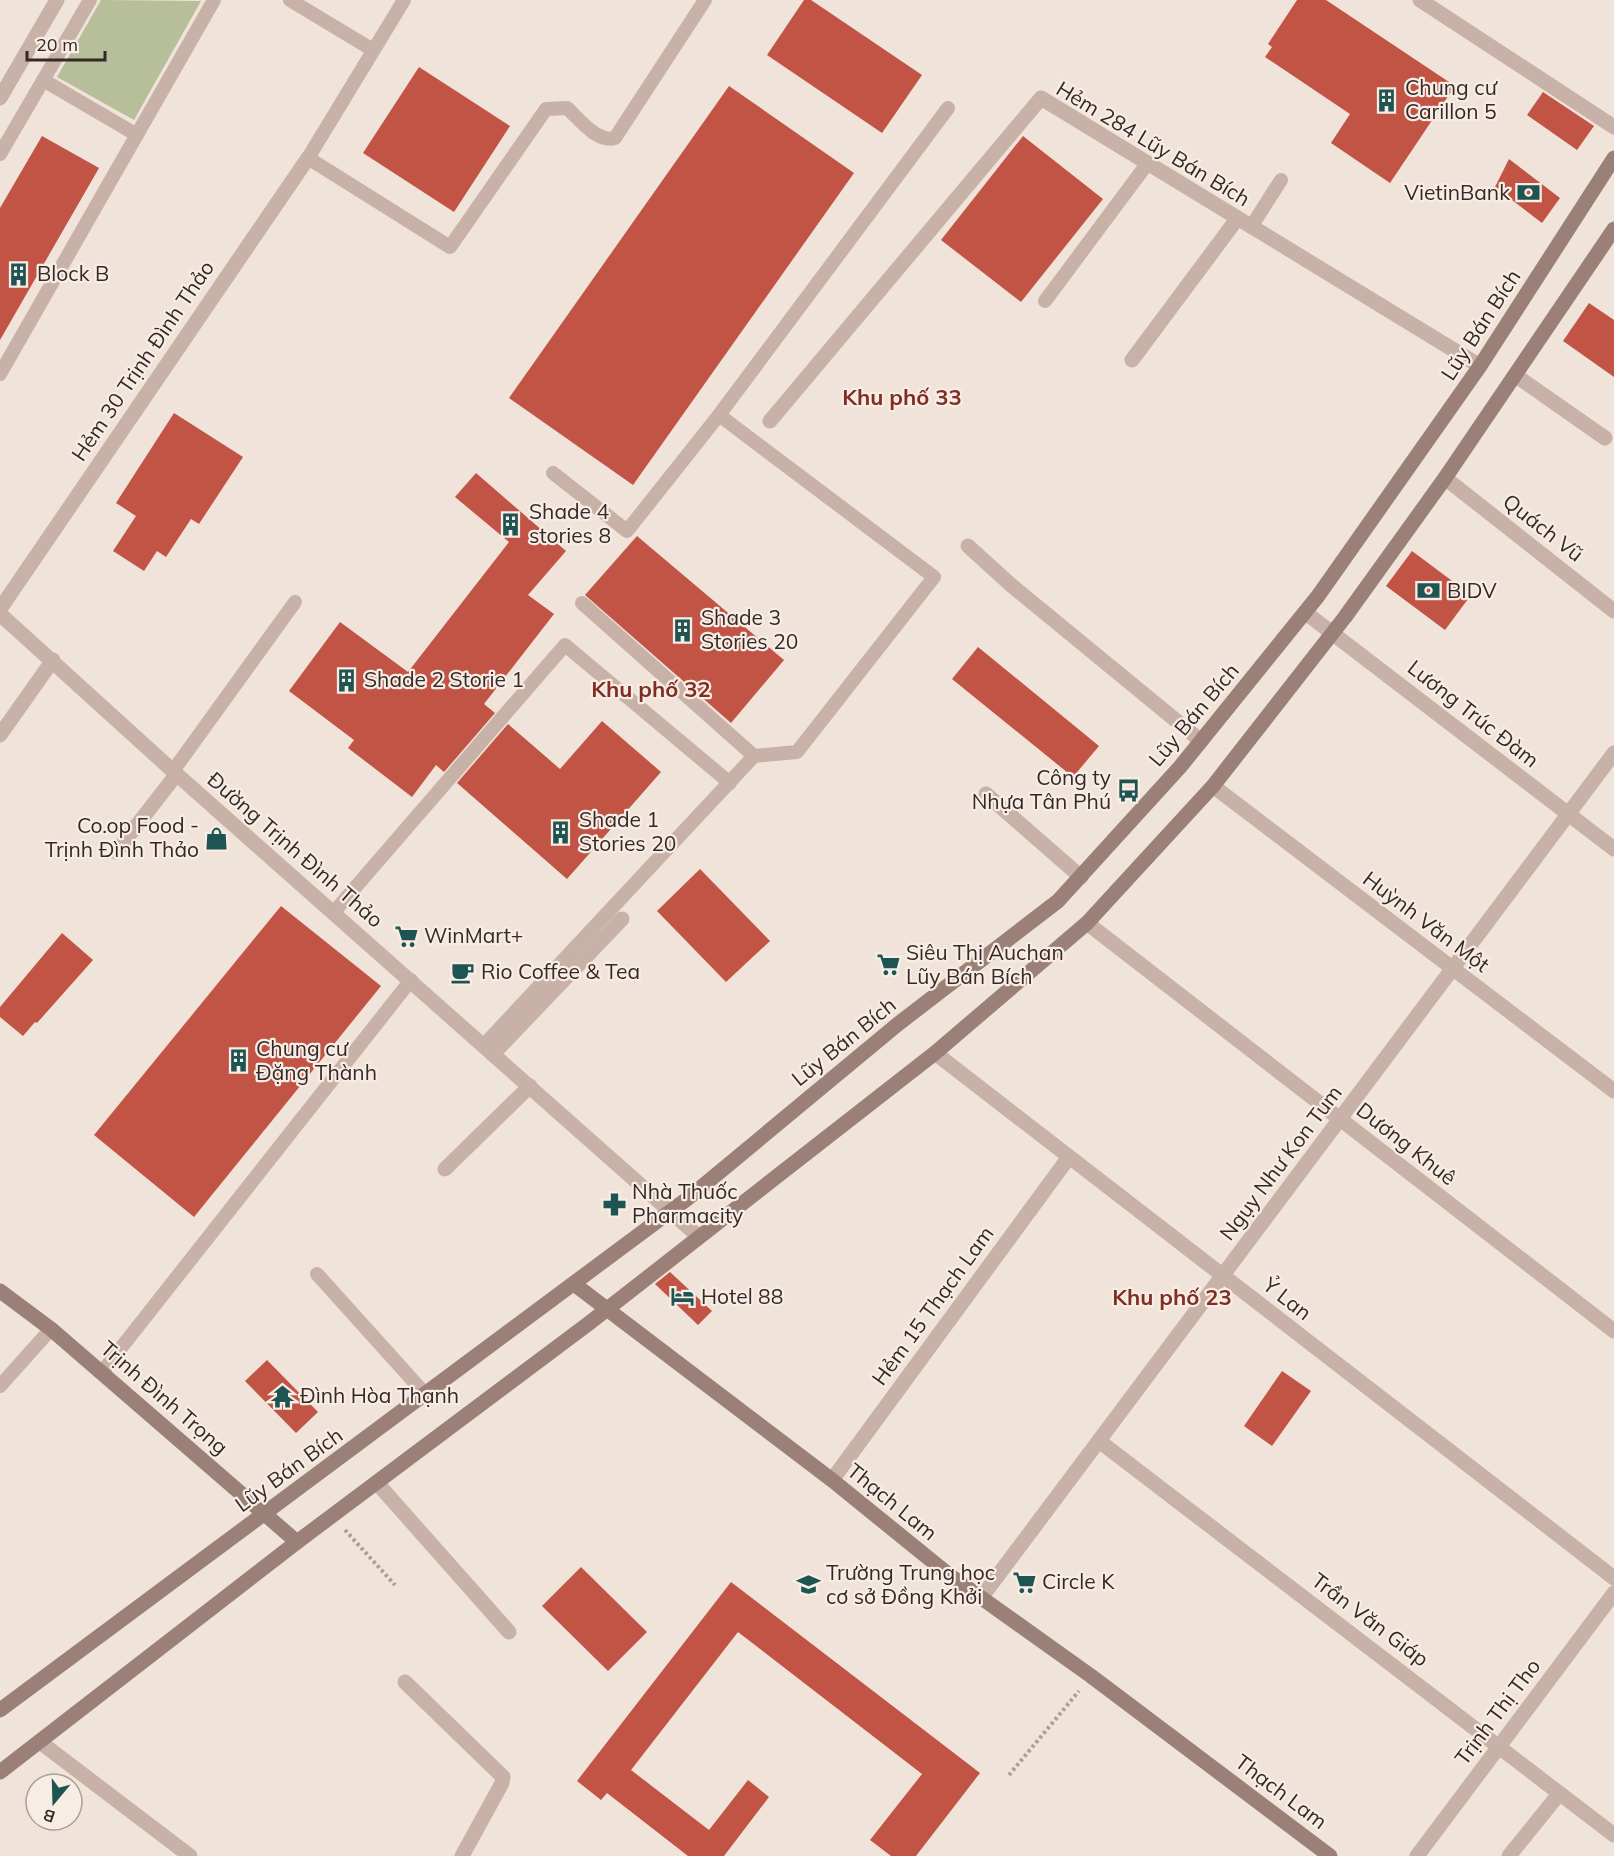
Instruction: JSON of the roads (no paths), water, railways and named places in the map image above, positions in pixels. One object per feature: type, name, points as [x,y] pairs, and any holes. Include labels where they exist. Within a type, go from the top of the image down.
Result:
[{"type":"main road","name":"Lũy Bán Bích","points":[[0,1710],[426,1395],[671,1210],[898,1024],[1058,902],[1200,741],[1306,612],[1480,366],[1614,158]]},
{"type":"main road","points":[[0,1772],[297,1542],[607,1308],[935,1053],[1087,923],[1213,786],[1332,632],[1445,478],[1614,229]]},
{"type":"main road","name":"Thạch Lam","points":[[574,1284],[832,1480],[981,1598],[1091,1676],[1330,1856]]},
{"type":"main road","name":"Trịnh Đình Trọng","points":[[0,1291],[51,1329],[102,1372],[297,1542]]},
{"type":"street","points":[[0,98],[57,0]]},
{"type":"street","points":[[1420,0],[1614,127]]},
{"type":"street","name":"Hẻm 284 Lũy Bán Bích","points":[[770,421],[1041,98],[1480,366]]},
{"type":"street","name":"Hẻm 30 Trịnh Đình Thảo","points":[[0,609],[308,158]]},
{"type":"street","points":[[1132,360],[1237,219]]},
{"type":"street","points":[[1515,375],[1605,438]]},
{"type":"street","name":"Quách Vũ","points":[[1445,478],[1614,611]]},
{"type":"street","points":[[968,546],[1011,585],[1200,741]]},
{"type":"street","name":"Lương Trúc Đàm","points":[[1306,612],[1614,849]]},
{"type":"street","name":"Đường Trịnh Đình Thảo","points":[[0,614],[174,773],[411,980],[698,1236]]},
{"type":"street","points":[[0,735],[53,660]]},
{"type":"street","name":"Ngụy Như Kon Tum","points":[[981,1598],[1614,753]]},
{"type":"street","points":[[116,852],[174,773]]},
{"type":"street","name":"Huỳnh Văn Một","points":[[1213,786],[1614,1091]]},
{"type":"street","points":[[986,794],[1081,877]]},
{"type":"street","points":[[489,1049],[622,919]]},
{"type":"street","name":"Dương Khuê","points":[[1087,923],[1614,1331]]},
{"type":"street","name":"Ỷ Lan","points":[[935,1053],[1614,1578]]},
{"type":"street","points":[[445,1169],[530,1086]]},
{"type":"street","name":"Hẻm 15 Thạch Lam","points":[[832,1480],[1069,1157]]},
{"type":"street","name":"Trần Văn Giáp","points":[[1099,1441],[1614,1835]]},
{"type":"street","points":[[377,1483],[508,1632]]},
{"type":"street","name":"Trịnh Thị Tho","points":[[1417,1856],[1614,1593]]},
{"type":"street","points":[[405,1683],[501,1772],[502,1783],[462,1856]]},
{"type":"street","points":[[40,1742],[190,1856]]},
{"type":"street","points":[[1509,1856],[1559,1794]]},
{"type":"lane","points":[[0,154],[90,0]]},
{"type":"lane","points":[[0,374],[214,0]]},
{"type":"lane","points":[[290,0],[373,50]]},
{"type":"lane","name":"Hẻm 30 Trịnh Đình Thảo","points":[[308,158],[404,0]]},
{"type":"lane","points":[[308,158],[450,247],[546,109],[567,108],[599,136],[610,140],[615,138],[705,0]]},
{"type":"lane","points":[[43,80],[137,135]]},
{"type":"lane","points":[[553,473],[627,531],[719,415],[948,108]]},
{"type":"lane","points":[[1045,301],[1147,164]]},
{"type":"lane","points":[[1251,227],[1281,180]]},
{"type":"lane","points":[[489,1049],[754,756],[797,752],[934,577],[719,415]]},
{"type":"lane","points":[[174,773],[295,602]]},
{"type":"lane","points":[[582,603],[754,756]]},
{"type":"lane","points":[[334,912],[565,645],[730,783]]},
{"type":"lane","points":[[102,1372],[411,980]]},
{"type":"lane","points":[[317,1274],[426,1395]]},
{"type":"lane","points":[[0,1386],[51,1329]]},
{"type":"place","name":"Chung cư Carillon 5","points":[[1387,100]]},
{"type":"place","name":"VietinBank","points":[[1528,193]]},
{"type":"place","name":"Block B","points":[[19,274]]},
{"type":"place","name":"Shade 4 stories 8","points":[[511,524]]},
{"type":"place","name":"BIDV","points":[[1429,591]]},
{"type":"place","name":"Shade 3 Stories 20","points":[[683,630]]},
{"type":"place","name":"Shade 2 Storie 1","points":[[346,680]]},
{"type":"place","name":"Công ty Nhựa Tân Phú","points":[[1129,790]]},
{"type":"place","name":"Shade 1 Stories 20","points":[[561,832]]},
{"type":"place","name":"Co.op Food - Trịnh Đình Thảo","points":[[217,838]]},
{"type":"place","name":"WinMart+","points":[[406,936]]},
{"type":"place","name":"Siêu Thị Auchan Lũy Bán Bích","points":[[888,965]]},
{"type":"place","name":"Rio Coffee & Tea","points":[[463,972]]},
{"type":"place","name":"Chung cư Đặng Thành","points":[[238,1061]]},
{"type":"place","name":"Nhà Thuốc Pharmacity","points":[[614,1204]]},
{"type":"place","name":"Hotel 88","points":[[683,1297]]},
{"type":"place","name":"Đình Hòa Thạnh","points":[[282,1396]]},
{"type":"place","name":"Circle K","points":[[1024,1582]]},
{"type":"place","name":"Trường Trung học cơ sở Đồng Khởi","points":[[808,1585]]},
{"type":"district","name":"Khu phố 33","points":[[902,397]]},
{"type":"district","name":"Khu phố 32","points":[[651,689]]},
{"type":"district","name":"Khu phố 23","points":[[1172,1297]]}]
